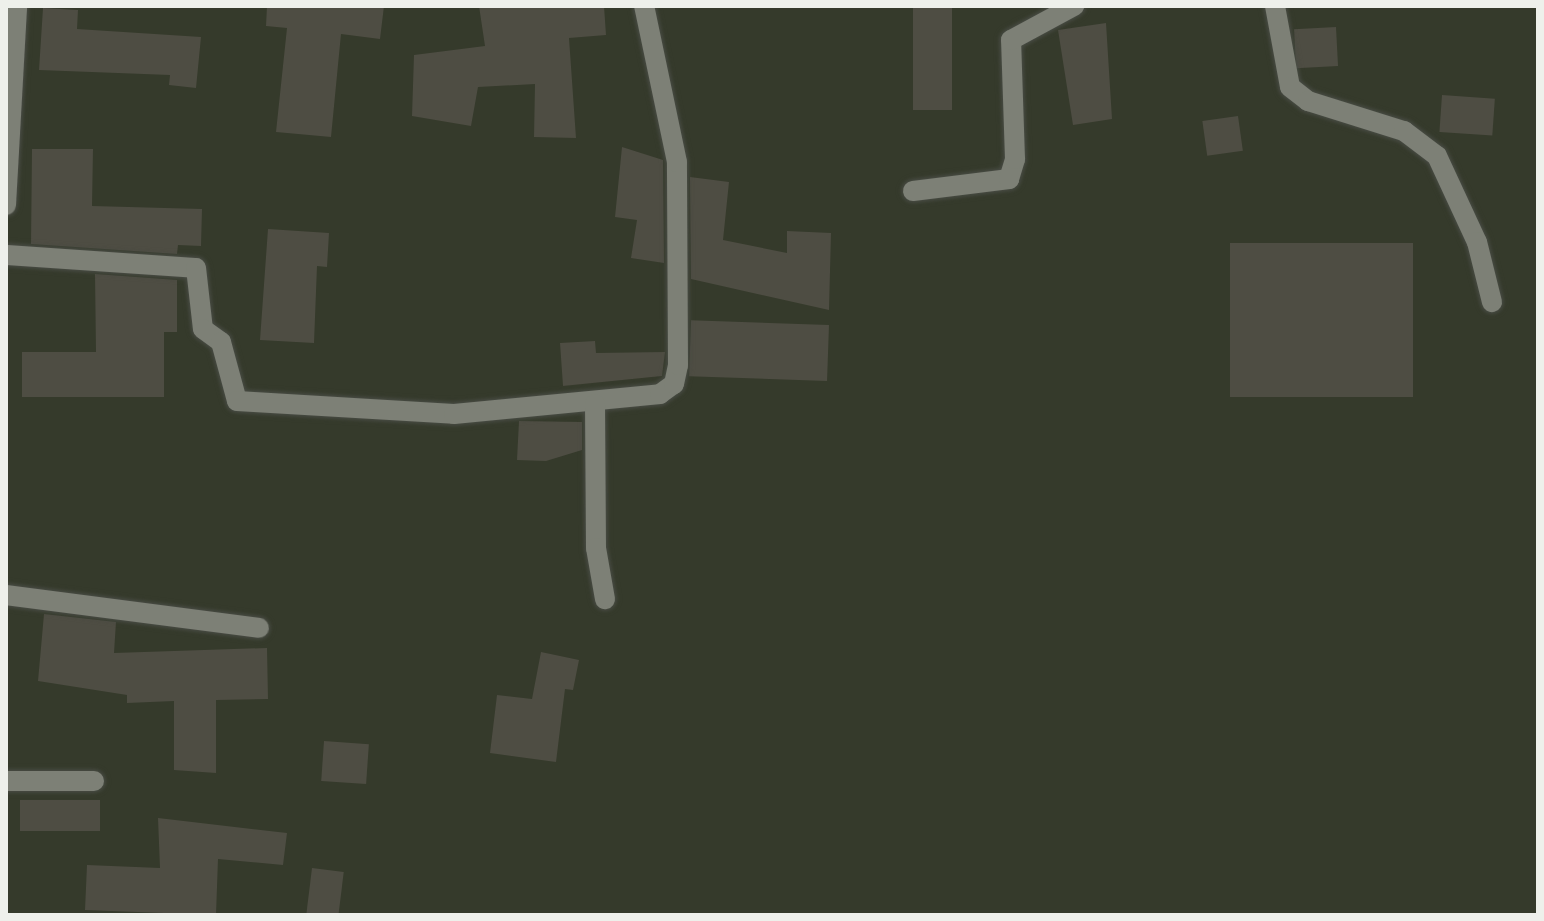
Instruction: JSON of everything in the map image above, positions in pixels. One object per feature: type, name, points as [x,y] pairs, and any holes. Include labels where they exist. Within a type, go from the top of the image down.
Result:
[{"type":"street","points":[[6,205],[17,6]]},
{"type":"street","points":[[6,255],[196,268],[203,329],[221,342],[237,401],[454,414],[595,404],[660,394],[676,377],[677,162],[644,6]]},
{"type":"street","points":[[913,191],[1009,179],[1015,159],[1011,40],[1074,6]]},
{"type":"street","points":[[1275,6],[1290,87],[1308,101],[1404,131],[1437,156],[1473,231],[1492,302]]},
{"type":"street","points":[[595,404],[596,548],[605,599]]},
{"type":"street","points":[[6,595],[259,628]]},
{"type":"street","points":[[6,781],[94,781]]},
{"type":"shaded area","points":[[6,6],[1538,6],[1538,915],[6,915]]},
{"type":"building","points":[[267,6],[384,6],[380,39],[341,34],[331,137],[276,132],[287,28],[266,26]]},
{"type":"building","points":[[479,6],[604,6],[606,35],[569,38],[576,138],[534,137],[535,84],[478,87],[471,126],[412,116],[414,55],[485,46]]},
{"type":"building","points":[[913,6],[952,6],[952,110],[913,110]]},
{"type":"building","points":[[43,8],[78,10],[77,29],[201,37],[196,88],[169,85],[170,75],[39,70]]},
{"type":"building","points":[[1106,23],[1112,119],[1073,125],[1058,30]]},
{"type":"building","points":[[1336,27],[1338,66],[1296,68],[1294,29]]},
{"type":"building","points":[[1442,95],[1495,99],[1492,136],[1439,132]]},
{"type":"building","points":[[1238,116],[1243,151],[1207,156],[1202,121]]},
{"type":"building","points":[[622,147],[663,160],[664,263],[631,258],[637,220],[615,217]]},
{"type":"building","points":[[32,149],[93,149],[92,206],[202,209],[201,246],[178,245],[177,254],[31,244]]},
{"type":"building","points":[[690,177],[729,182],[723,240],[787,253],[787,231],[831,233],[829,310],[691,279]]},
{"type":"building","points":[[268,229],[329,233],[327,267],[317,266],[314,343],[260,340]]},
{"type":"building","points":[[1230,243],[1413,243],[1413,397],[1230,397]]},
{"type":"building","points":[[95,274],[177,280],[177,332],[164,332],[164,397],[22,397],[22,352],[96,352]]},
{"type":"building","points":[[691,320],[829,325],[827,381],[689,376]]},
{"type":"building","points":[[595,341],[596,353],[665,352],[662,376],[563,386],[560,343]]},
{"type":"building","points":[[519,421],[582,422],[582,450],[546,461],[517,460]]},
{"type":"building","points":[[44,614],[116,622],[114,653],[267,648],[268,699],[216,700],[216,773],[174,770],[174,701],[127,703],[127,695],[38,681]]},
{"type":"building","points":[[541,652],[579,660],[573,690],[565,689],[556,762],[490,753],[497,695],[532,699]]},
{"type":"building","points":[[324,741],[369,744],[366,784],[321,781]]},
{"type":"building","points":[[20,800],[100,800],[100,831],[20,831]]},
{"type":"building","points":[[158,818],[287,833],[283,865],[218,859],[216,915],[85,910],[87,865],[160,868]]},
{"type":"building","points":[[312,868],[344,872],[338,915],[306,915]]}]
